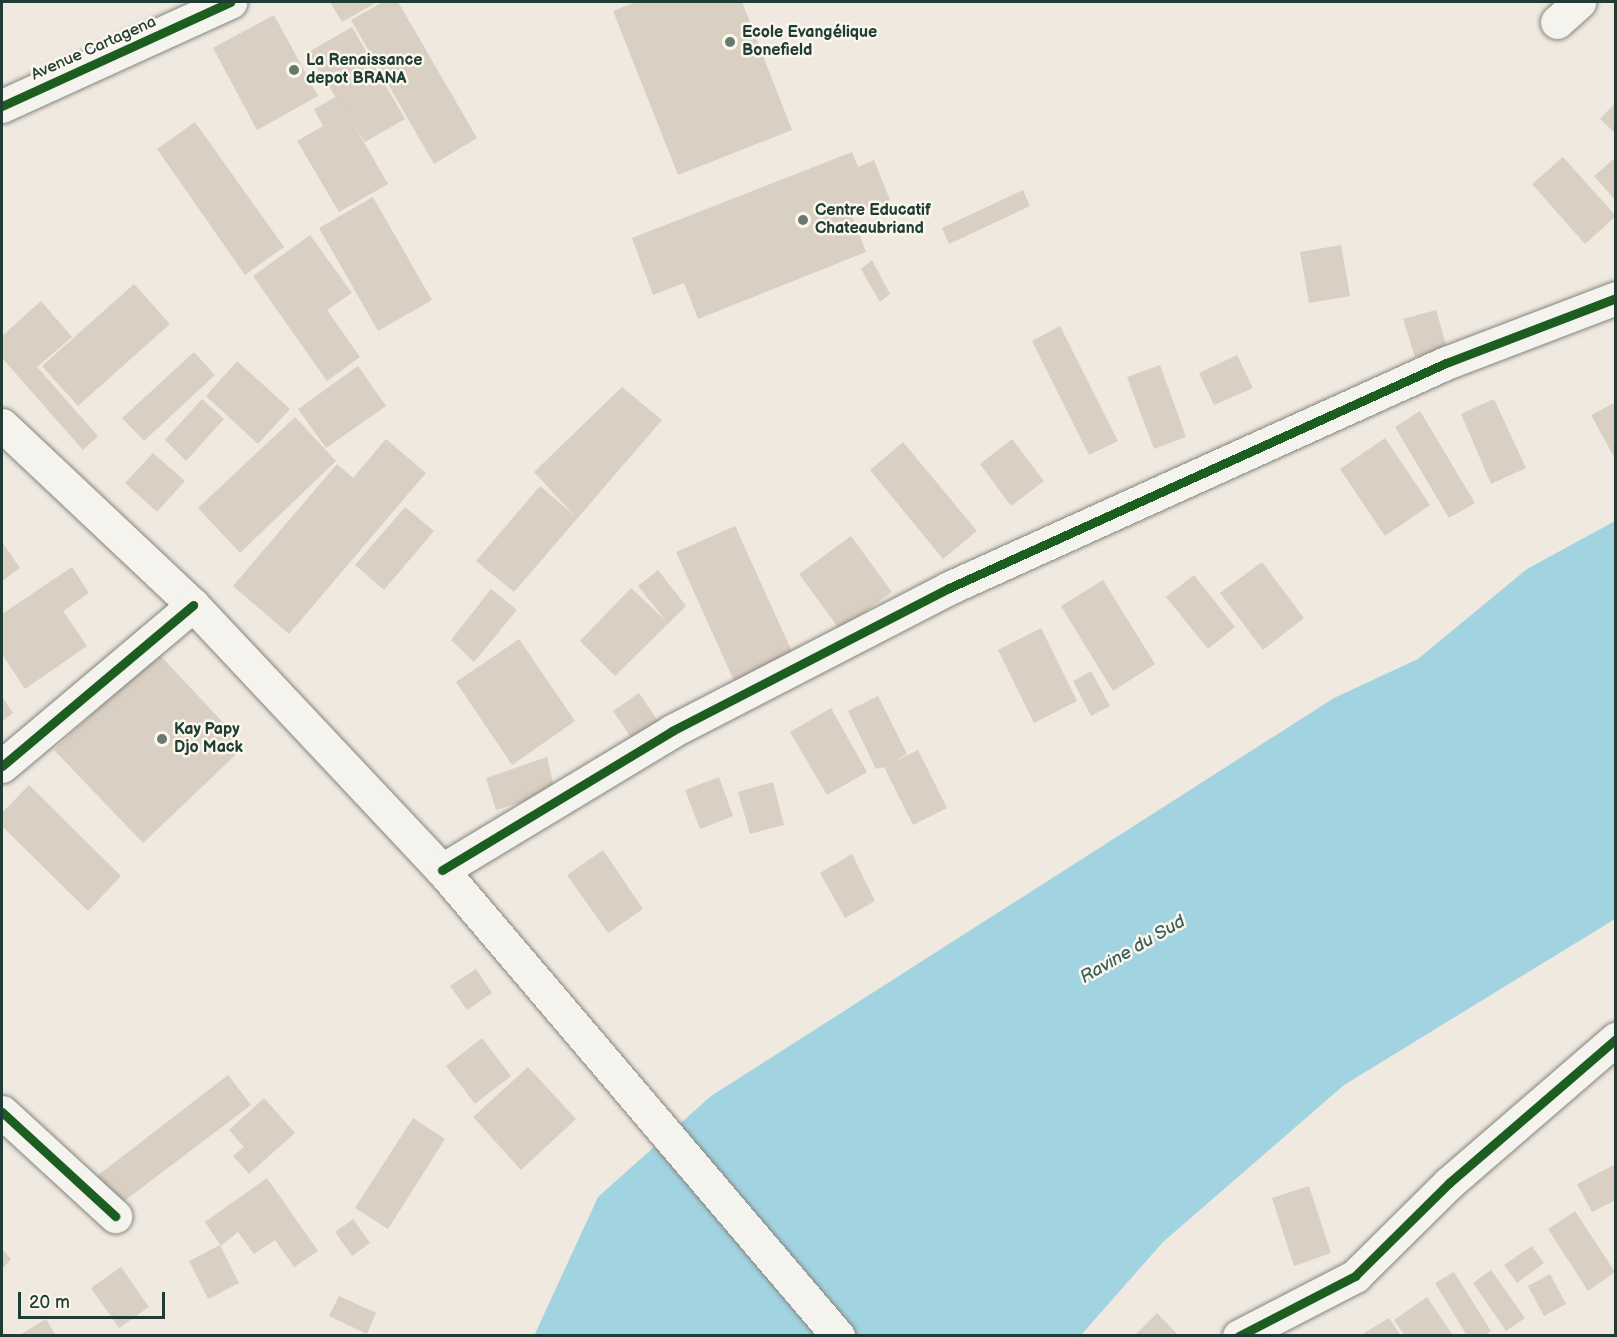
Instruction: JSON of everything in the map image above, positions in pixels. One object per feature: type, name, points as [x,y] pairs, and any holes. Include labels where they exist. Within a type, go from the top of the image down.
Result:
[{"type":"street","name":"Avenue Cartagena","points":[[2,106],[230,2]]},
{"type":"street","points":[[442,870],[672,731],[949,588],[1446,363],[1616,298]]},
{"type":"street","points":[[2,425],[193,605],[442,870],[838,1335]]},
{"type":"street","points":[[2,765],[193,605]]},
{"type":"street","points":[[1239,1335],[1355,1276],[1449,1183],[1616,1039]]},
{"type":"street","points":[[2,1112],[115,1216]]},
{"type":"water","name":"Ravine du Sud","points":[[1615,521],[1615,919],[1344,1085],[1163,1242],[1081,1335],[534,1336],[598,1197],[711,1096],[1334,698],[1418,659],[1527,569]]},
{"type":"building","points":[[330,2],[377,2],[342,22]]},
{"type":"building","points":[[383,2],[398,2],[477,138],[434,164],[351,20]]},
{"type":"building","points":[[636,2],[742,2],[792,130],[678,175],[613,11]]},
{"type":"building","points":[[274,15],[318,96],[257,130],[213,48]]},
{"type":"building","points":[[352,27],[405,119],[365,142],[307,53]]},
{"type":"building","points":[[337,96],[388,184],[339,212],[297,141],[323,126],[314,109]]},
{"type":"building","points":[[1616,102],[1616,134],[1600,119]]},
{"type":"building","points":[[195,122],[284,247],[245,275],[157,149]]},
{"type":"building","points":[[852,152],[858,167],[874,160],[890,200],[852,215],[866,252],[698,319],[684,283],[653,295],[632,238]]},
{"type":"building","points":[[1563,157],[1616,216],[1585,244],[1532,184]]},
{"type":"building","points":[[1616,157],[1616,201],[1594,176]]},
{"type":"building","points":[[1023,190],[1030,206],[949,244],[942,228]]},
{"type":"building","points":[[373,197],[432,300],[378,331],[319,228]]},
{"type":"building","points":[[310,235],[352,293],[327,310],[360,357],[327,381],[253,276]]},
{"type":"building","points":[[1341,245],[1350,296],[1309,303],[1300,252]]},
{"type":"building","points":[[872,260],[890,294],[880,302],[861,269]]},
{"type":"building","points":[[134,284],[170,324],[78,406],[42,366]]},
{"type":"building","points":[[41,301],[72,337],[37,367],[98,436],[83,450],[2,358],[2,336]]},
{"type":"building","points":[[1436,310],[1447,348],[1415,357],[1403,319]]},
{"type":"building","points":[[1060,326],[1118,441],[1089,455],[1032,341]]},
{"type":"building","points":[[194,352],[215,375],[144,441],[122,418]]},
{"type":"building","points":[[1237,355],[1253,388],[1214,405],[1199,373]]},
{"type":"building","points":[[237,361],[290,409],[258,444],[206,396]]},
{"type":"building","points":[[1160,365],[1186,437],[1154,449],[1127,377]]},
{"type":"building","points":[[358,366],[386,406],[326,448],[298,409]]},
{"type":"building","points":[[622,387],[662,420],[514,592],[476,561],[540,486],[575,516],[534,472]]},
{"type":"building","points":[[202,399],[224,419],[186,461],[165,440]]},
{"type":"building","points":[[1494,399],[1526,468],[1491,484],[1461,414]]},
{"type":"building","points":[[1616,402],[1616,456],[1614,457],[1591,415]]},
{"type":"building","points":[[1420,411],[1475,503],[1449,518],[1395,427]]},
{"type":"building","points":[[295,417],[336,461],[240,553],[198,508]]},
{"type":"building","points":[[1385,438],[1430,505],[1385,536],[1340,469]]},
{"type":"building","points":[[386,439],[426,473],[289,634],[233,586],[337,464],[353,478]]},
{"type":"building","points":[[1012,439],[1044,481],[1011,506],[980,464]]},
{"type":"building","points":[[903,442],[977,531],[943,559],[870,470]]},
{"type":"building","points":[[153,453],[185,481],[157,512],[125,483]]},
{"type":"building","points":[[405,507],[434,531],[384,590],[355,565]]},
{"type":"building","points":[[735,526],[794,656],[735,683],[676,552]]},
{"type":"building","points":[[851,536],[892,592],[840,630],[799,574]]},
{"type":"building","points":[[2,542],[20,568],[2,581]]},
{"type":"building","points":[[1262,562],[1304,618],[1263,650],[1220,593]]},
{"type":"building","points":[[72,567],[89,593],[63,611],[87,646],[25,689],[2,654],[2,614]]},
{"type":"building","points":[[658,570],[686,606],[615,676],[580,641],[631,588],[667,622],[638,586]]},
{"type":"building","points":[[1194,575],[1235,627],[1208,649],[1166,597]]},
{"type":"building","points":[[1103,580],[1155,664],[1113,691],[1061,606]]},
{"type":"building","points":[[491,589],[517,610],[474,662],[451,640]]},
{"type":"building","points":[[1041,628],[1077,701],[1034,723],[998,650]]},
{"type":"building","points":[[519,639],[575,721],[512,765],[456,682]]},
{"type":"building","points":[[157,652],[245,746],[143,843],[54,750]]},
{"type":"building","points":[[1091,671],[1110,706],[1091,716],[1073,681]]},
{"type":"building","points":[[639,693],[660,724],[634,742],[613,711]]},
{"type":"building","points":[[878,696],[907,754],[892,763],[918,750],[947,808],[913,825],[884,767],[876,769],[848,711]]},
{"type":"building","points":[[2,697],[13,713],[2,721]]},
{"type":"building","points":[[831,708],[867,772],[827,795],[790,732]]},
{"type":"building","points":[[547,757],[555,791],[496,810],[486,778]]},
{"type":"building","points":[[719,777],[733,816],[700,829],[685,790]]},
{"type":"building","points":[[773,782],[784,825],[750,834],[738,792]]},
{"type":"building","points":[[29,785],[121,876],[88,911],[2,826],[2,813]]},
{"type":"building","points":[[603,850],[643,909],[608,933],[567,875]]},
{"type":"building","points":[[852,854],[875,901],[845,918],[820,873]]},
{"type":"building","points":[[476,969],[492,993],[467,1010],[450,986]]},
{"type":"building","points":[[482,1038],[511,1076],[475,1104],[446,1066]]},
{"type":"building","points":[[528,1067],[576,1119],[521,1170],[473,1117]]},
{"type":"building","points":[[228,1075],[251,1105],[111,1211],[107,1190],[97,1176]]},
{"type":"building","points":[[264,1098],[295,1133],[249,1174],[233,1156],[244,1147],[229,1130]]},
{"type":"building","points":[[413,1118],[445,1139],[388,1229],[355,1208]]},
{"type":"building","points":[[1616,1164],[1616,1200],[1592,1212],[1577,1184]]},
{"type":"building","points":[[267,1178],[318,1251],[294,1267],[275,1240],[254,1254],[238,1232],[221,1246],[205,1222]]},
{"type":"building","points":[[1309,1186],[1331,1253],[1294,1266],[1272,1198]]},
{"type":"building","points":[[1575,1211],[1615,1272],[1588,1291],[1548,1229]]},
{"type":"building","points":[[353,1219],[370,1243],[352,1256],[335,1232]]},
{"type":"building","points":[[220,1245],[239,1283],[208,1299],[189,1261]]},
{"type":"building","points":[[1532,1246],[1544,1263],[1517,1283],[1504,1265]]},
{"type":"building","points":[[2,1249],[11,1259],[2,1269]]},
{"type":"building","points":[[121,1267],[149,1307],[119,1328],[91,1288]]},
{"type":"building","points":[[1491,1270],[1525,1318],[1506,1331],[1473,1283]]},
{"type":"building","points":[[1454,1272],[1491,1331],[1484,1336],[1467,1336],[1435,1283]]},
{"type":"building","points":[[1550,1274],[1566,1304],[1544,1316],[1528,1286]]},
{"type":"building","points":[[339,1296],[376,1313],[367,1334],[329,1316]]},
{"type":"building","points":[[1427,1297],[1452,1334],[1449,1336],[1405,1336],[1394,1320]]},
{"type":"building","points":[[1157,1313],[1179,1336],[1134,1336]]},
{"type":"building","points":[[1389,1318],[1401,1336],[1359,1336]]},
{"type":"building","points":[[46,1319],[56,1336],[18,1336]]},
{"type":"cycle path","points":[[2,106],[230,2]]},
{"type":"cycle path","points":[[442,870],[672,731],[949,588],[1446,363],[1616,298]]},
{"type":"cycle path","points":[[2,766],[193,605]]},
{"type":"cycle path","points":[[1239,1336],[1355,1276],[1449,1183],[1616,1039]]},
{"type":"cycle path","points":[[2,1112],[115,1216]]},
{"type":"place","name":"Ecole Evangélique Bonefield","points":[[730,42]]},
{"type":"place","name":"La Renaissance depot BRANA","points":[[294,70]]},
{"type":"place","name":"Centre Educatif Chateaubriand","points":[[803,220]]},
{"type":"place","name":"Kay Papy Djo Mack","points":[[162,739]]}]
